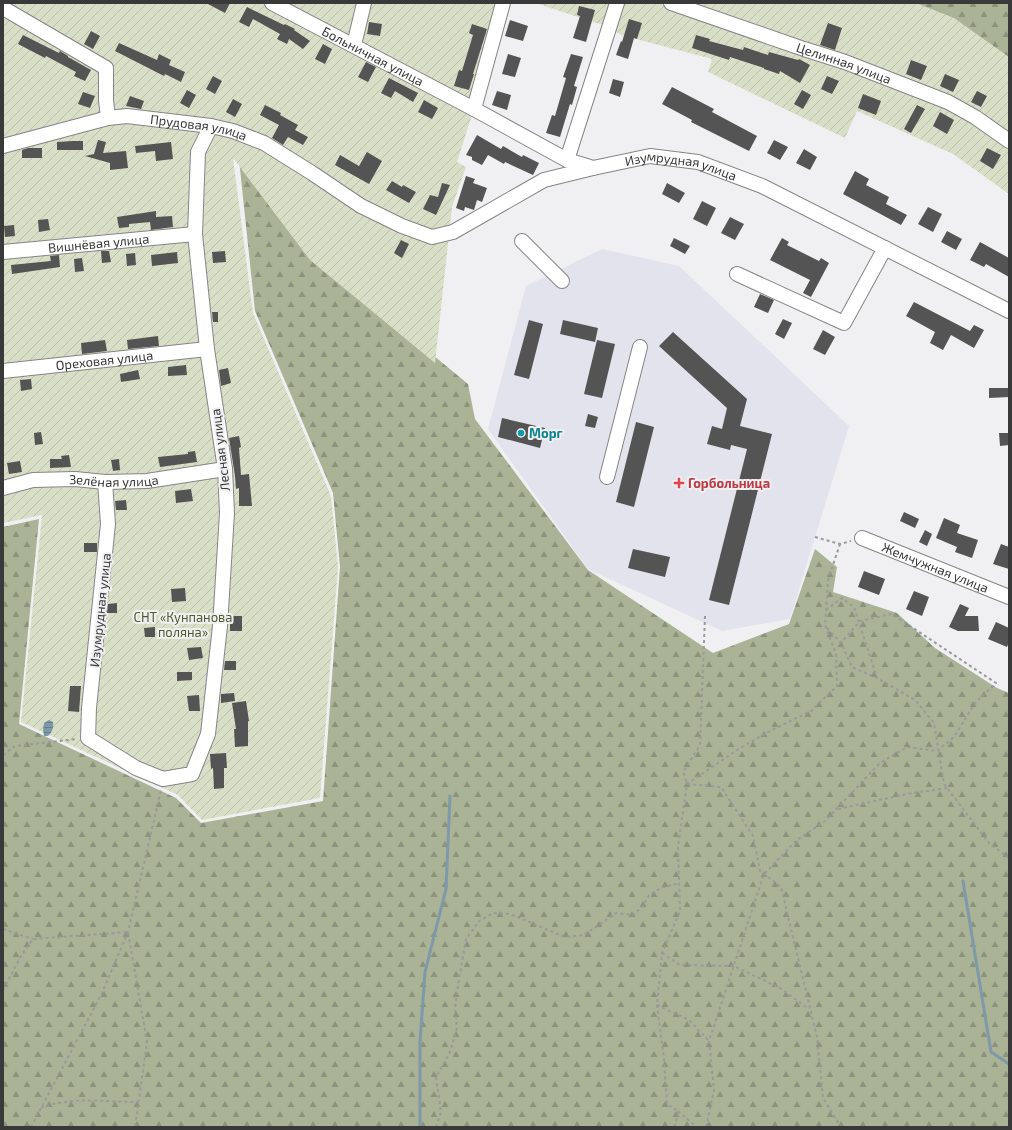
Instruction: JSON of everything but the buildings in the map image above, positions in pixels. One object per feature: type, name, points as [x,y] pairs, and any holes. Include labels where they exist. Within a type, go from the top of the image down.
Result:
[{"type":"street","name":"Больничная улица","points":[[272,3],[474,109]]},
{"type":"street","points":[[354,45],[364,3]]},
{"type":"street","points":[[474,109],[503,3]]},
{"type":"street","points":[[567,160],[616,3]]},
{"type":"street","name":"Целинная улица","points":[[671,3],[846,62],[948,102],[975,117],[1009,141]]},
{"type":"street","points":[[3,8],[106,68],[106,100],[108,118]]},
{"type":"street","name":"Изумрудная улица","points":[[474,109],[567,160],[593,168],[650,156],[698,162],[762,186],[1009,310]]},
{"type":"street","name":"Прудовая улица","points":[[3,146],[108,118],[127,116],[210,126],[233,131],[264,143],[361,206],[402,226],[432,236],[453,232],[498,209],[544,180],[593,168]]},
{"type":"street","name":"Лесная улица","points":[[163,779],[192,774],[208,734],[220,626],[227,513],[225,468],[207,349],[195,234],[198,152],[210,126]]},
{"type":"street","name":"Вишнёвая улица","points":[[3,252],[195,234]]},
{"type":"street","points":[[522,241],[562,282]]},
{"type":"street","points":[[737,274],[844,323],[885,248]]},
{"type":"street","points":[[607,477],[640,347]]},
{"type":"street","name":"Ореховая улица","points":[[3,371],[207,349]]},
{"type":"street","name":"Зелёная улица","points":[[3,488],[33,480],[75,479],[105,482],[147,481],[225,468]]},
{"type":"street","name":"Изумрудная улица","points":[[88,738],[89,708],[108,524],[105,482]]},
{"type":"street","name":"Жемчужная улица","points":[[862,538],[1009,597]]},
{"type":"street","points":[[88,738],[136,768],[163,779]]},
{"type":"path","points":[[815,537],[840,544],[862,538]]},
{"type":"path","points":[[687,784],[740,748],[770,731],[812,711],[837,686],[836,654],[825,626],[828,580],[840,544]]},
{"type":"path","points":[[826,610],[842,598],[854,607],[860,621],[877,678]]},
{"type":"path","points":[[706,1127],[714,1090],[709,1041],[764,874],[797,840],[825,821],[880,763],[907,747],[937,750],[954,737],[975,703],[996,684],[929,637],[892,614],[860,621],[840,643]]},
{"type":"path","points":[[694,1127],[678,1111],[667,1104],[664,1059],[656,1005],[662,953],[680,911],[678,847],[687,784],[684,772],[700,745],[705,616]]},
{"type":"path","points":[[825,626],[840,643],[852,667],[877,678],[915,700],[934,723],[937,750],[944,784],[989,843],[1009,858]]},
{"type":"path","points":[[3,755],[15,746],[88,738]]},
{"type":"path","points":[[31,1127],[102,992],[128,932],[163,779]]},
{"type":"path","points":[[687,784],[721,786],[753,836],[760,871],[781,887],[817,1037],[823,1098],[841,1127]]},
{"type":"path","points":[[836,809],[907,794],[947,788]]},
{"type":"path","points":[[436,1127],[441,1112],[436,1077],[450,1052],[457,1028],[455,1008],[466,939],[479,922],[493,913],[510,914],[565,937],[584,935],[616,913],[633,915],[643,906],[649,895],[661,888],[679,883]]},
{"type":"path","points":[[3,929],[33,939],[128,932]]},
{"type":"path","points":[[128,932],[147,1042],[135,1127]]},
{"type":"path","points":[[3,990],[21,956],[33,939]]},
{"type":"path","points":[[662,953],[680,965],[734,966],[780,988],[810,1009]]},
{"type":"path","points":[[656,1005],[689,1020],[709,1041]]},
{"type":"path","points":[[41,1108],[54,1102],[138,1102]]},
{"type":"path","points":[[675,1127],[678,1111]]},
{"type":"shaded area","name":"Горбольница","points":[[602,249],[679,266],[849,426],[790,619],[722,631],[588,569],[488,429],[526,286]]},
{"type":"green space","name":"СНТ «Кунпанова поляна»","points":[[3,3],[498,3],[474,109],[457,162],[466,167],[452,207],[435,363],[310,260],[233,158],[253,313],[331,496],[338,567],[320,798],[202,820],[178,795],[21,722],[42,515],[3,523]]},
{"type":"green space","points":[[535,3],[916,3],[954,18],[1009,57],[1009,194],[953,154],[857,111],[845,138],[708,72],[712,59],[621,35],[609,27]]},
{"type":"green space","points":[[871,3],[1009,3],[1009,75]]},
{"type":"green space","points":[[238,150],[312,255],[468,384],[475,419],[588,570],[713,653],[789,624],[815,549],[837,567],[833,592],[897,613],[935,648],[997,688],[1009,693],[1009,1127],[3,1127],[3,527],[39,519],[19,724],[176,798],[201,823],[323,801],[340,567],[333,493],[255,311]]},
{"type":"water","points":[[49,720],[53,722],[52,730],[48,736],[44,736],[44,723]]},
{"type":"waterway","points":[[420,1127],[420,1042],[425,972],[446,889],[450,796]]},
{"type":"waterway","points":[[963,881],[991,1052],[1009,1064]]},
{"type":"place","name":"Морг","points":[[521,433]]},
{"type":"place","name":"Горбольница","points":[[679,483]]}]
